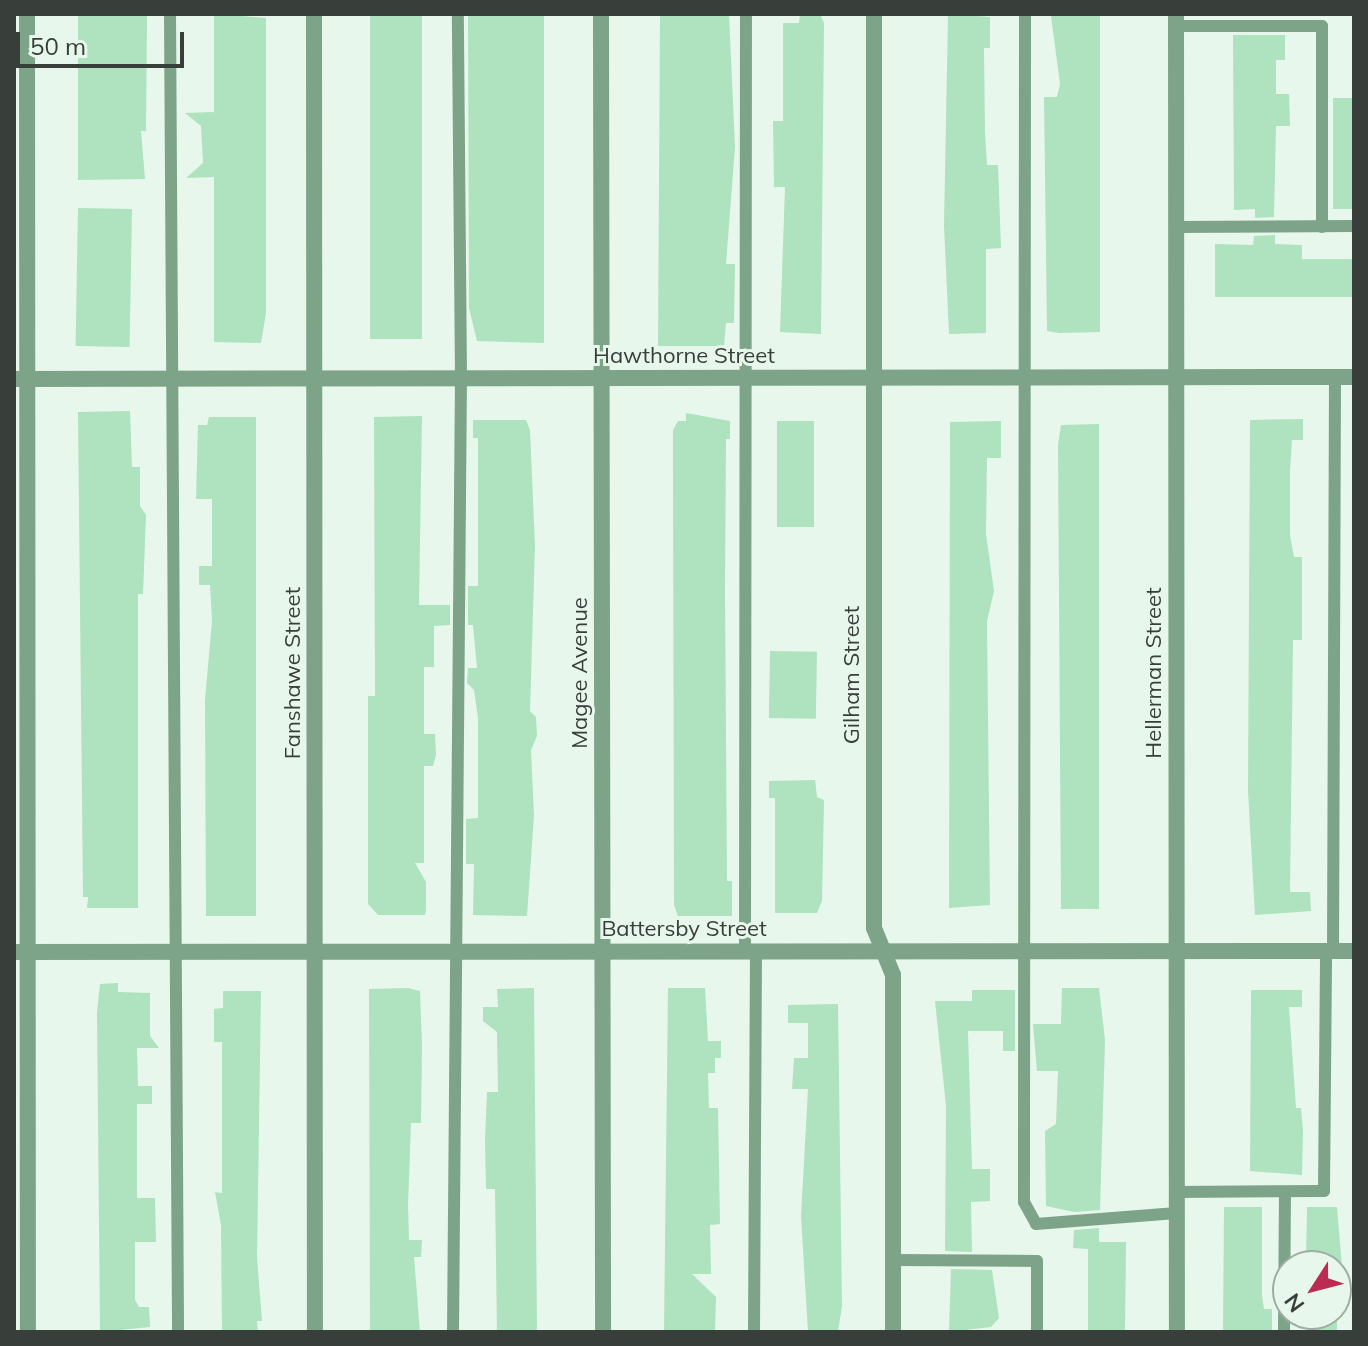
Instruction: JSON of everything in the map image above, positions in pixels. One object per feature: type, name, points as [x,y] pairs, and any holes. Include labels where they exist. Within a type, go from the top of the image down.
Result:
[{"type":"street","points":[[27,14],[21,379],[21,952],[28,1332]]},
{"type":"street","name":"Fanshawe Street","points":[[314,14],[315,1332]]},
{"type":"street","name":"Magee Avenue","points":[[601,14],[603,1332]]},
{"type":"street","name":"Gilham Street","points":[[874,14],[874,928],[893,975],[893,1332]]},
{"type":"street","name":"Hellerman Street","points":[[1176,20],[1177,1332]]},
{"type":"street","name":"Hawthorne Street","points":[[21,379],[1354,377]]},
{"type":"street","name":"Battersby Street","points":[[21,952],[1354,951]]},
{"type":"lane","points":[[170,14],[178,1332]]},
{"type":"lane","points":[[453,1332],[461,378],[458,14]]},
{"type":"lane","points":[[746,14],[754,1332]]},
{"type":"lane","points":[[1025,14],[1024,1202],[1036,1224],[1177,1213]]},
{"type":"lane","points":[[1176,20],[1322,26],[1322,227]]},
{"type":"lane","points":[[1176,227],[1354,226]]},
{"type":"lane","points":[[1177,1192],[1324,1191],[1330,951],[1335,377]]},
{"type":"lane","points":[[1284,1332],[1285,1192]]},
{"type":"lane","points":[[893,1260],[1037,1261],[1037,1332]]},
{"type":"building","points":[[78,14],[147,14],[146,131],[141,131],[145,179],[78,180]]},
{"type":"building","points":[[214,14],[266,18],[266,313],[261,343],[214,342],[214,177],[186,178],[203,163],[201,126],[185,113],[214,112]]},
{"type":"building","points":[[370,14],[422,14],[422,339],[370,339]]},
{"type":"building","points":[[468,14],[544,15],[544,343],[477,341],[469,308]]},
{"type":"building","points":[[660,14],[729,14],[735,147],[726,264],[735,264],[734,323],[726,323],[724,346],[658,346]]},
{"type":"building","points":[[800,14],[820,14],[824,23],[821,334],[780,332],[785,187],[774,187],[773,121],[783,121],[783,23],[799,23]]},
{"type":"building","points":[[948,14],[990,17],[990,48],[984,48],[985,132],[987,165],[998,165],[1001,248],[986,249],[986,333],[949,334],[944,226]]},
{"type":"building","points":[[1100,14],[1100,332],[1059,333],[1047,331],[1044,97],[1057,97],[1060,84],[1051,16]]},
{"type":"building","points":[[1233,35],[1285,35],[1285,60],[1276,60],[1276,94],[1289,94],[1290,126],[1276,126],[1274,217],[1255,218],[1255,209],[1234,210]]},
{"type":"building","points":[[1333,98],[1354,98],[1354,209],[1333,209]]},
{"type":"building","points":[[78,208],[132,209],[130,347],[76,346]]},
{"type":"building","points":[[1275,235],[1275,244],[1302,245],[1302,259],[1354,259],[1354,297],[1215,297],[1215,244],[1253,245],[1254,236]]},
{"type":"building","points":[[130,411],[132,467],[140,467],[140,506],[146,515],[143,594],[138,594],[138,908],[87,908],[88,897],[83,897],[78,412]]},
{"type":"building","points":[[686,413],[730,421],[730,439],[726,439],[725,589],[727,881],[732,881],[732,916],[678,916],[674,905],[673,430],[678,421],[686,421]]},
{"type":"building","points":[[422,416],[419,605],[450,605],[450,625],[434,626],[434,667],[424,667],[424,734],[435,734],[436,755],[433,766],[424,766],[424,863],[415,863],[426,882],[426,910],[425,915],[378,915],[368,904],[368,696],[375,696],[374,417]]},
{"type":"building","points":[[209,417],[256,417],[256,916],[206,916],[205,700],[212,621],[210,585],[199,585],[199,566],[212,566],[212,499],[196,499],[198,425],[207,425]]},
{"type":"building","points":[[1303,419],[1303,440],[1292,440],[1290,472],[1290,535],[1294,557],[1302,557],[1302,640],[1293,640],[1290,892],[1310,892],[1311,911],[1255,915],[1248,791],[1250,420]]},
{"type":"building","points":[[473,420],[526,420],[530,430],[535,546],[530,711],[536,717],[537,736],[531,750],[534,815],[527,916],[473,915],[474,864],[466,864],[466,819],[478,818],[478,718],[474,690],[467,683],[468,668],[477,668],[473,625],[468,625],[468,586],[478,586],[478,438],[473,438]]},
{"type":"building","points":[[777,421],[814,421],[814,527],[777,527]]},
{"type":"building","points":[[1001,421],[1001,458],[987,458],[986,534],[994,591],[987,621],[990,905],[949,908],[950,422]]},
{"type":"building","points":[[1099,424],[1099,909],[1061,909],[1058,445],[1061,425]]},
{"type":"building","points":[[770,651],[817,652],[816,719],[769,718]]},
{"type":"building","points":[[815,780],[817,797],[824,800],[822,901],[817,913],[775,913],[775,798],[769,798],[769,781]]},
{"type":"building","points":[[118,983],[118,992],[150,993],[150,1036],[159,1048],[137,1048],[138,1086],[152,1086],[152,1104],[137,1104],[137,1198],[155,1198],[156,1242],[135,1242],[135,1300],[139,1307],[149,1307],[150,1327],[100,1332],[97,1012],[100,984]]},
{"type":"building","points":[[408,988],[420,991],[422,1046],[421,1123],[411,1123],[408,1206],[409,1240],[422,1240],[421,1257],[414,1257],[420,1332],[370,1332],[369,989]]},
{"type":"building","points":[[534,988],[537,1332],[497,1332],[495,1189],[486,1189],[485,1140],[487,1092],[498,1092],[497,1032],[483,1021],[483,1007],[498,1007],[497,989]]},
{"type":"building","points":[[668,988],[705,988],[708,1041],[721,1041],[721,1058],[715,1058],[715,1073],[708,1073],[709,1108],[718,1108],[720,1224],[710,1225],[711,1274],[692,1274],[716,1297],[715,1332],[664,1332]]},
{"type":"building","points":[[1062,988],[1099,988],[1105,1040],[1100,1210],[1074,1212],[1046,1206],[1045,1131],[1056,1124],[1058,1071],[1037,1071],[1033,1024],[1061,1024]]},
{"type":"building","points":[[972,990],[1015,990],[1015,1051],[1003,1051],[1003,1031],[968,1031],[972,1169],[990,1169],[990,1201],[971,1202],[972,1252],[945,1251],[946,1106],[935,1001],[972,1001]]},
{"type":"building","points":[[1251,990],[1302,990],[1302,1007],[1289,1007],[1296,1108],[1301,1108],[1303,1131],[1302,1175],[1250,1171]]},
{"type":"building","points":[[223,991],[261,991],[257,1258],[262,1321],[257,1321],[258,1332],[222,1332],[221,1225],[215,1192],[222,1193],[222,1042],[214,1042],[214,1009],[223,1008]]},
{"type":"building","points":[[838,1004],[842,1306],[838,1332],[808,1332],[801,1216],[808,1089],[792,1089],[794,1058],[808,1058],[808,1023],[788,1023],[788,1005]]},
{"type":"building","points":[[1224,1207],[1262,1207],[1262,1295],[1264,1309],[1272,1309],[1272,1332],[1223,1332]]},
{"type":"building","points":[[1307,1207],[1337,1207],[1341,1250],[1306,1250]]},
{"type":"building","points":[[1099,1228],[1099,1242],[1126,1242],[1125,1332],[1088,1332],[1088,1249],[1073,1248],[1074,1230]]},
{"type":"building","points":[[951,1269],[992,1270],[999,1318],[991,1327],[949,1332]]},
{"type":"building","points":[[1307,1330],[1337,1330],[1337,1332]]}]
